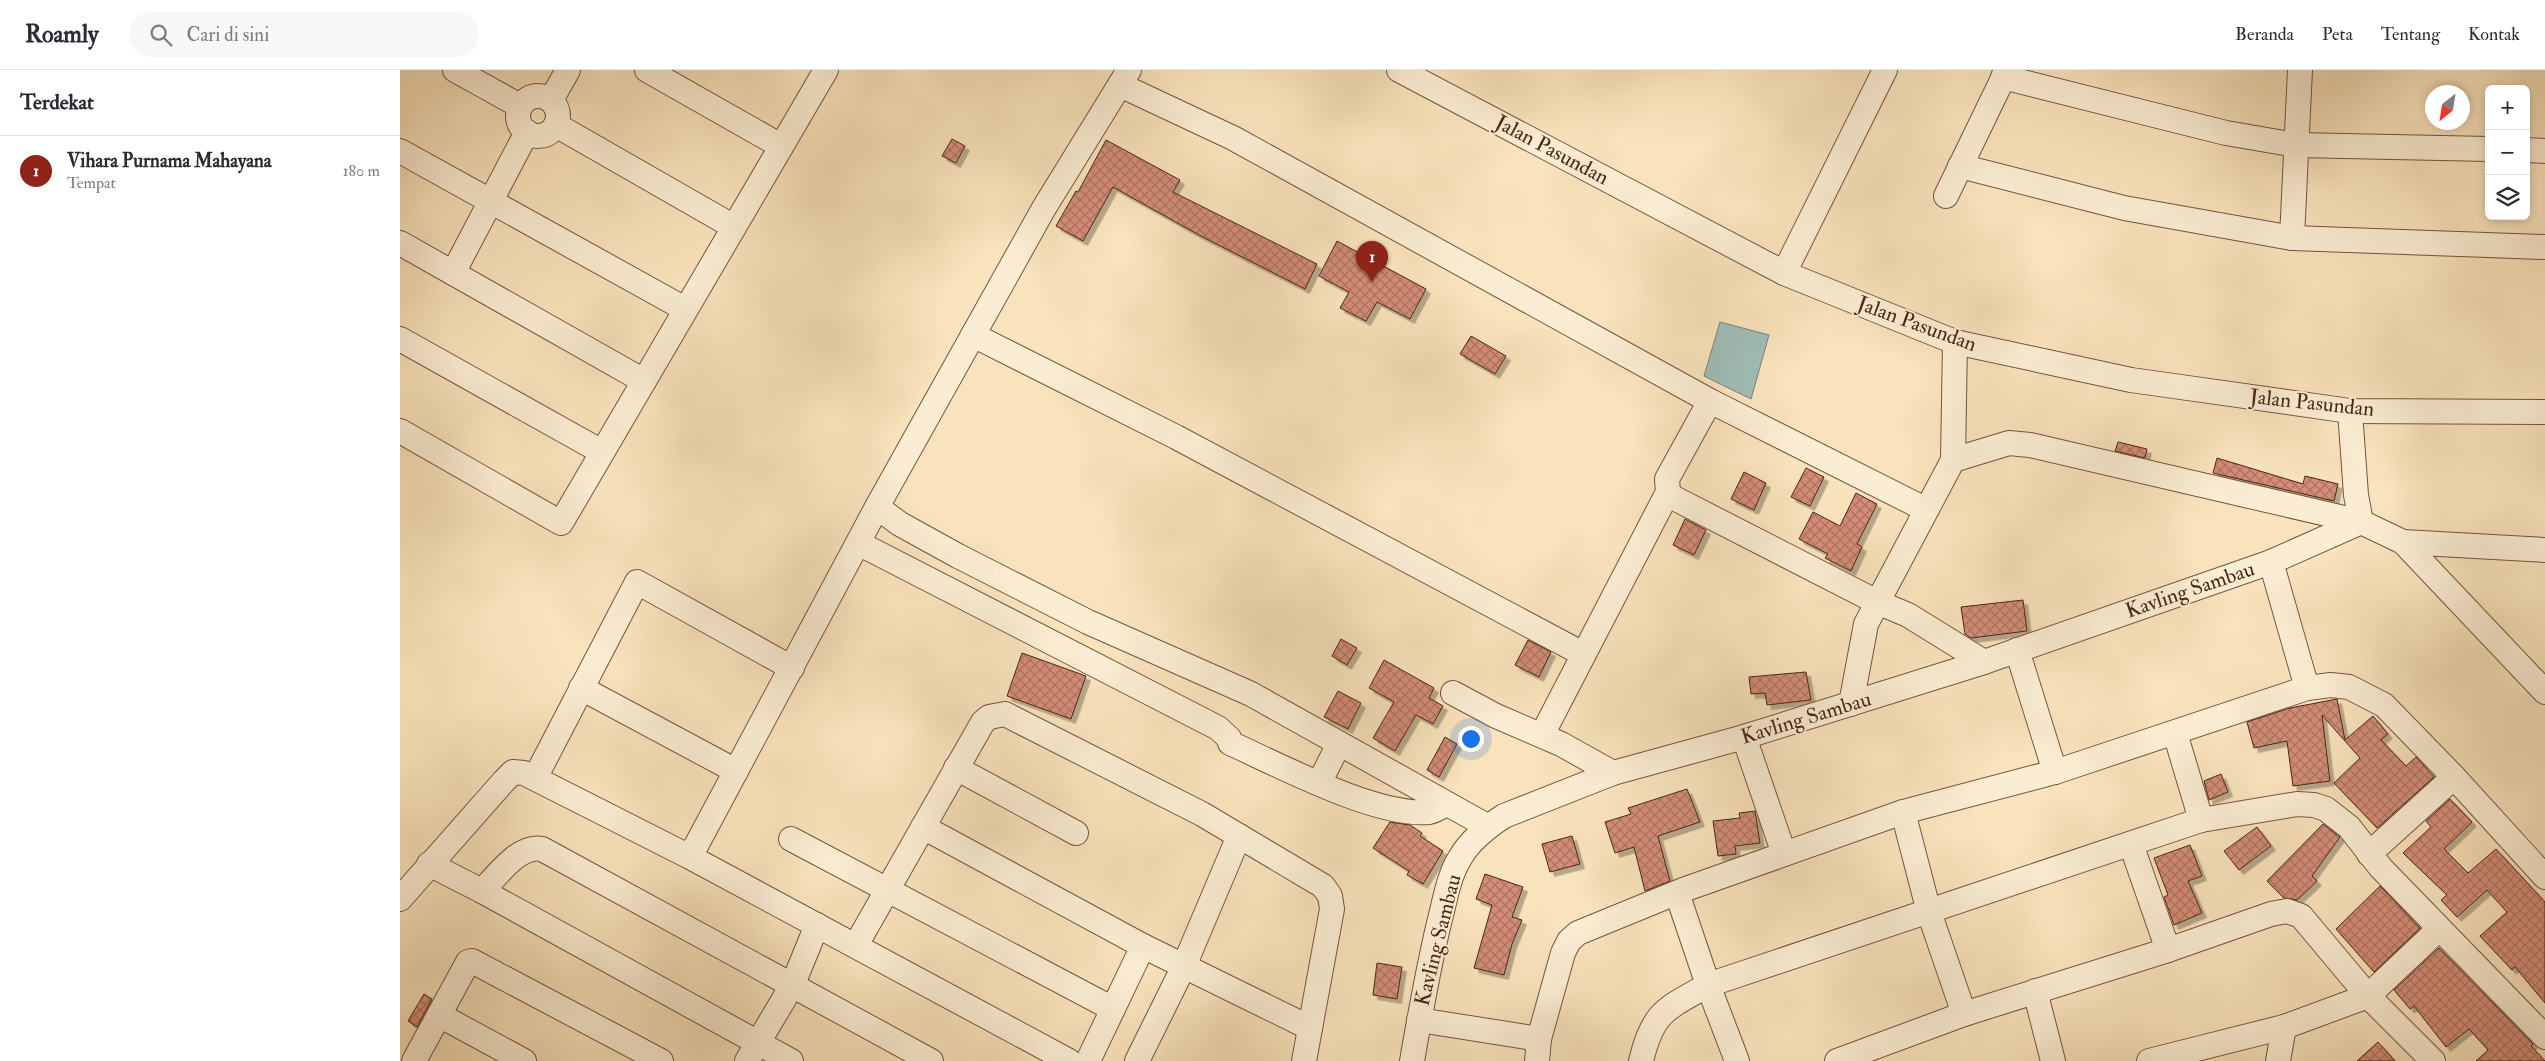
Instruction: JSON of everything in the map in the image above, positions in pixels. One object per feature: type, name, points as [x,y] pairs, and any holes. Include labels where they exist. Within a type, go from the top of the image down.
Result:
[{"type":"street","points":[[455,70],[520,106]]},
{"type":"street","points":[[551,100],[568,70]]},
{"type":"street","points":[[646,70],[781,146]]},
{"type":"street","points":[[400,431],[561,522],[826,70]]},
{"type":"street","points":[[1784,273],[1886,70]]},
{"type":"street","points":[[2292,238],[2300,70]]},
{"type":"street","name":"Jalan Pasundan","points":[[1401,71],[1784,273],[1955,342],[2131,380],[2350,411],[2545,412]]},
{"type":"street","points":[[1946,196],[2005,73],[2226,134],[2296,145],[2485,150]]},
{"type":"street","points":[[690,856],[860,544],[877,508],[973,335],[1044,208],[1124,78],[1710,401],[1925,509]]},
{"type":"street","points":[[538,95],[551,100],[558,112],[556,125],[552,130],[540,136],[527,132],[518,121],[520,106],[526,100],[538,95]]},
{"type":"street","points":[[556,125],[734,227]]},
{"type":"street","points":[[453,273],[527,132]]},
{"type":"street","points":[[400,150],[686,309]]},
{"type":"street","points":[[2530,150],[2545,151]]},
{"type":"street","points":[[1960,166],[2124,208],[2292,238],[2545,247]]},
{"type":"street","points":[[400,243],[644,381]]},
{"type":"street","points":[[973,335],[1176,437],[1583,654]]},
{"type":"street","points":[[400,339],[602,452]]},
{"type":"street","points":[[1851,704],[1866,624],[1925,509],[1953,460],[1955,342]]},
{"type":"street","points":[[1542,735],[1668,492],[1667,479],[1710,401]]},
{"type":"street","points":[[2350,411],[2356,496],[2361,522]]},
{"type":"street","points":[[1953,460],[2009,443],[2030,445],[2361,522],[2403,542],[2545,692]]},
{"type":"street","points":[[1668,492],[1682,504],[1877,602],[1908,614],[1984,662]]},
{"type":"street","points":[[877,508],[900,524],[958,556],[1088,622],[1251,694],[1488,826]]},
{"type":"street","name":"Kavling Sambau","points":[[1412,1061],[1450,878],[1460,857],[1488,826],[1504,816],[1613,773],[1744,737],[1984,662],[2271,562],[2361,522]]},
{"type":"street","points":[[2403,542],[2545,550]]},
{"type":"street","points":[[860,544],[1218,728],[1228,738],[1230,743],[1319,783],[1351,797],[1403,810],[1429,812],[1446,804]]},
{"type":"street","points":[[2271,562],[2307,688]]},
{"type":"street","points":[[535,778],[637,582],[792,668]]},
{"type":"street","points":[[2017,650],[2054,772]]},
{"type":"street","points":[[1419,1020],[1538,1050],[1562,953],[1572,936],[1677,892],[1903,812],[2054,772],[2307,688],[2331,685],[2349,687],[2363,692],[2384,706],[2540,862]]},
{"type":"street","points":[[581,688],[736,771]]},
{"type":"street","points":[[1453,693],[1496,716],[1542,735],[1613,773]]},
{"type":"street","points":[[856,946],[886,890],[983,722],[989,717],[1005,714],[1202,814],[1323,886],[1330,896],[1332,909],[1304,1061]]},
{"type":"street","points":[[2175,733],[2202,820]]},
{"type":"street","points":[[1744,737],[1784,854]]},
{"type":"street","points":[[1319,783],[1339,744]]},
{"type":"street","points":[[956,768],[1076,832]]},
{"type":"street","points":[[400,899],[429,864],[513,772],[524,773],[690,856],[1069,1061]]},
{"type":"street","points":[[2369,854],[2454,777]]},
{"type":"street","points":[[1641,1061],[1646,1041],[1656,1019],[1664,1010],[1708,985],[2202,820],[2297,804],[2314,805],[2326,809],[2338,817],[2369,854],[2439,929],[2545,1037]]},
{"type":"street","points":[[1903,812],[1929,912],[1964,1014]]},
{"type":"street","points":[[922,827],[1143,946],[1310,1028]]},
{"type":"street","points":[[1137,1061],[1184,966],[1238,836]]},
{"type":"street","points":[[790,839],[1113,1009]]},
{"type":"street","points":[[2131,844],[2168,950]]},
{"type":"street","points":[[482,891],[524,850],[533,847],[542,849],[931,1061]]},
{"type":"street","points":[[429,864],[482,891],[753,1052],[791,1061]]},
{"type":"street","points":[[1677,892],[1708,985],[1737,1061]]},
{"type":"street","points":[[1837,1061],[1964,1014],[2168,950],[2271,914],[2287,911],[2301,916],[2368,996],[2433,1061]]},
{"type":"street","points":[[753,1052],[792,984],[817,925]]},
{"type":"street","points":[[2149,1061],[2175,1058],[2284,1026],[2368,996],[2439,929]]},
{"type":"street","points":[[1088,1061],[1143,946]]},
{"type":"street","points":[[414,1061],[468,962],[472,961],[661,1061]]},
{"type":"street","points":[[2035,991],[2053,1061]]},
{"type":"street","points":[[439,1016],[524,1061]]},
{"type":"street","points":[[2278,1061],[2284,1026]]},
{"type":"water","points":[[1720,322],[1769,335],[1751,399],[1704,376]]},
{"type":"building","points":[[952,139],[965,146],[956,163],[942,156]]},
{"type":"building","points":[[1106,140],[1180,180],[1173,192],[1317,264],[1305,289],[1199,235],[1113,187],[1083,241],[1056,226],[1076,191],[1078,192]]},
{"type":"building","points":[[1337,241],[1426,289],[1410,319],[1377,302],[1366,321],[1340,308],[1349,292],[1319,276]]},
{"type":"building","points":[[1471,336],[1506,356],[1495,374],[1460,354]]},
{"type":"building","points":[[2118,442],[2147,449],[2145,458],[2115,451]]},
{"type":"building","points":[[2217,458],[2303,484],[2305,476],[2338,484],[2334,501],[2213,473]]},
{"type":"building","points":[[1806,468],[1824,477],[1810,506],[1791,497]]},
{"type":"building","points":[[1744,472],[1766,483],[1754,510],[1731,499]]},
{"type":"building","points":[[1856,493],[1877,504],[1857,544],[1862,547],[1851,571],[1825,558],[1828,554],[1799,539],[1813,512],[1840,526]]},
{"type":"building","points":[[1685,519],[1706,530],[1694,555],[1673,545]]},
{"type":"building","points":[[2023,600],[2027,631],[1971,638],[1965,634],[1961,607]]},
{"type":"building","points":[[1341,639],[1357,648],[1347,665],[1332,656]]},
{"type":"building","points":[[1528,640],[1551,652],[1539,677],[1515,665]]},
{"type":"building","points":[[1022,653],[1086,676],[1071,719],[1007,696]]},
{"type":"building","points":[[1384,660],[1434,688],[1429,698],[1443,706],[1433,724],[1416,715],[1395,751],[1373,738],[1394,702],[1369,688]]},
{"type":"building","points":[[1806,672],[1811,700],[1767,705],[1765,693],[1751,694],[1749,677]]},
{"type":"building","points":[[1338,691],[1361,703],[1348,729],[1324,717]]},
{"type":"building","points":[[2337,699],[2345,740],[2373,716],[2388,734],[2381,740],[2406,766],[2416,757],[2434,777],[2377,828],[2334,783],[2360,758],[2322,715],[2330,781],[2293,786],[2287,741],[2254,748],[2247,722],[2290,708]]},
{"type":"building","points":[[1445,737],[1457,744],[1439,777],[1427,770]]},
{"type":"building","points":[[2221,774],[2228,792],[2209,800],[2204,781]]},
{"type":"building","points":[[1687,789],[1700,822],[1658,836],[1670,881],[1645,891],[1634,847],[1615,853],[1605,822],[1631,814],[1628,808]]},
{"type":"building","points":[[2450,799],[2472,822],[2444,849],[2468,873],[2496,849],[2545,902],[2545,1003],[2515,967],[2512,970],[2480,936],[2507,912],[2487,890],[2457,917],[2441,900],[2447,895],[2403,853],[2431,827],[2426,821]]},
{"type":"building","points":[[1755,811],[1760,843],[1735,846],[1736,854],[1718,856],[1713,821],[1740,818],[1739,813]]},
{"type":"building","points":[[1390,822],[1410,825],[1422,833],[1420,836],[1443,851],[1423,884],[1407,875],[1409,871],[1373,848]]},
{"type":"building","points":[[2323,824],[2340,837],[2312,876],[2317,881],[2297,900],[2284,898],[2267,881]]},
{"type":"building","points":[[2257,827],[2271,846],[2239,870],[2224,851]]},
{"type":"building","points":[[1572,836],[1580,864],[1550,872],[1542,844]]},
{"type":"building","points":[[2190,845],[2202,876],[2188,881],[2202,913],[2174,925],[2164,897],[2168,895],[2154,858]]},
{"type":"building","points":[[1485,874],[1523,887],[1512,917],[1522,920],[1512,944],[1504,975],[1474,968],[1492,905],[1476,899]]},
{"type":"building","points":[[2380,886],[2420,928],[2374,972],[2336,929]]},
{"type":"building","points":[[2439,948],[2533,1044],[2531,1046],[2545,1061],[2476,1061],[2488,1050],[2469,1029],[2446,1047],[2414,1006],[2410,1009],[2394,990]]},
{"type":"building","points":[[1377,963],[1402,967],[1397,999],[1373,995]]},
{"type":"building","points":[[424,994],[432,999],[417,1027],[408,1021]]},
{"type":"building","points":[[2378,1042],[2395,1061],[2357,1061]]},
{"type":"place","name":"Vihara Purnama Mahayana","points":[[1372,282]]}]
